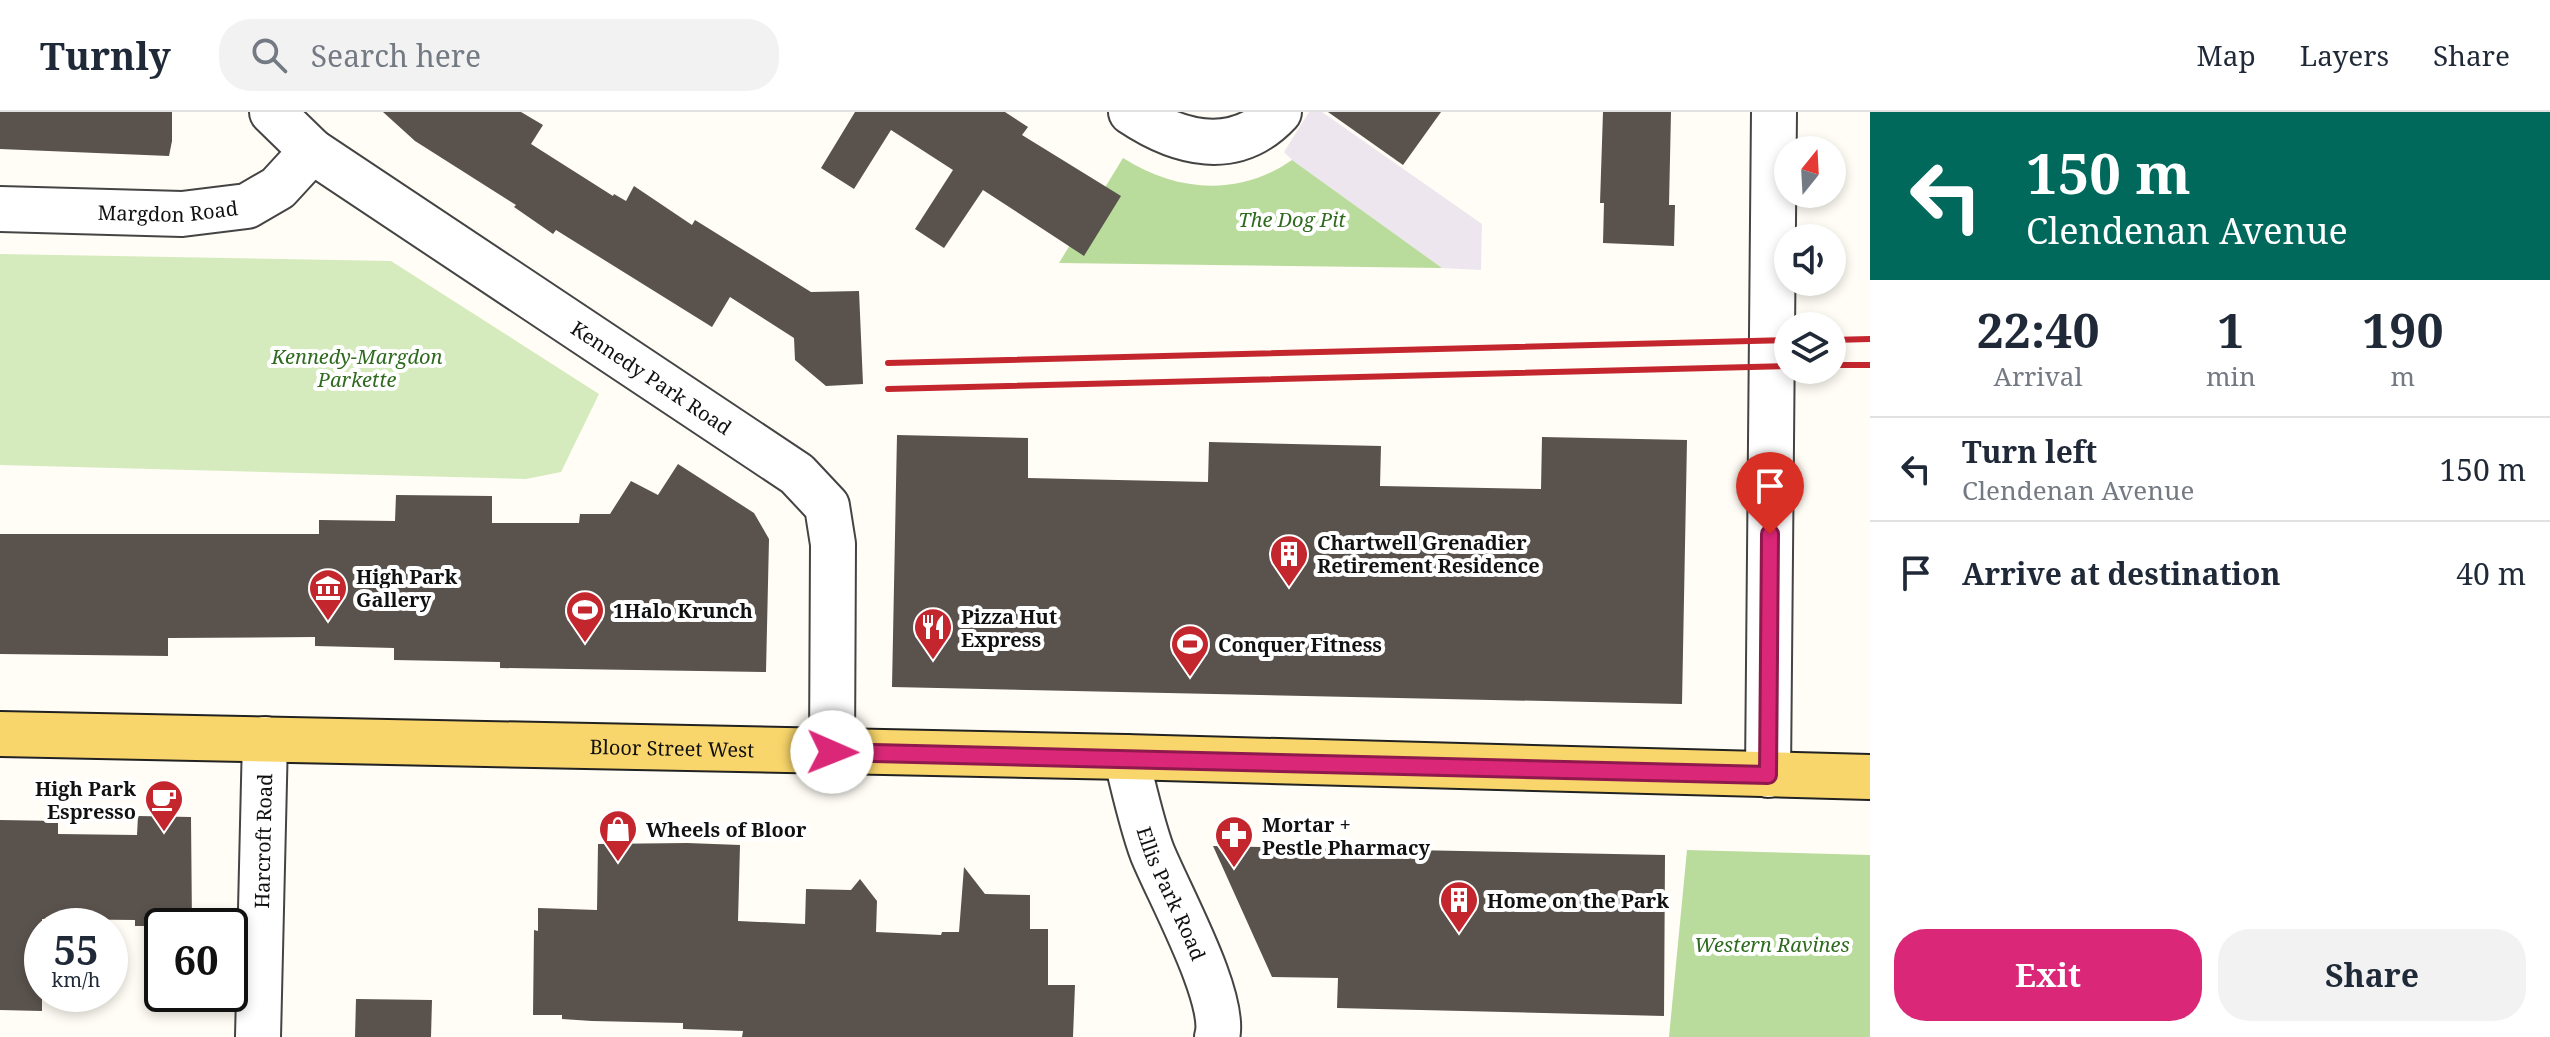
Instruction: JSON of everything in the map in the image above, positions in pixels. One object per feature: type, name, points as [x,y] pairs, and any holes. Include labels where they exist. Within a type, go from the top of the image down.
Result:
[{"type":"main road","name":"Bloor Street West","points":[[0,734],[1126,757],[1870,777]]},
{"type":"street","name":"Kennedy Park Road","points":[[272,112],[312,151],[797,474],[827,506],[833,544],[832,752]]},
{"type":"street","points":[[1131,112],[1160,131],[1183,140],[1219,141],[1238,139],[1264,128],[1279,112]]},
{"type":"street","points":[[1768,775],[1774,112]]},
{"type":"street","name":"Margdon Road","points":[[0,209],[182,214],[247,206],[286,182],[312,151]]},
{"type":"street","name":"Harcroft Road","points":[[258,1037],[265,739]]},
{"type":"street","name":"Ellis Park Road","points":[[1126,757],[1152,851],[1210,984],[1223,1034]]},
{"type":"shaded area","points":[[1309,112],[1322,112],[1482,224],[1481,270],[1442,268],[1292,160],[1284,152]]},
{"type":"green space","name":"The Dog Pit","points":[[1123,158],[1164,178],[1208,186],[1251,180],[1292,160],[1442,268],[1059,263]]},
{"type":"green space","name":"Kennedy-Margdon Parkette","points":[[0,254],[391,261],[599,394],[561,472],[526,479],[0,465]]},
{"type":"green space","name":"Western Ravines","points":[[1687,850],[1870,855],[1870,1037],[1669,1037]]},
{"type":"building","points":[[0,112],[172,112],[169,156],[0,149]]},
{"type":"building","points":[[383,112],[521,112],[543,125],[531,144],[613,196],[626,201],[634,186],[692,225],[695,220],[811,292],[859,291],[863,384],[826,386],[795,360],[794,338],[730,297],[712,327],[556,230],[553,234],[514,207],[516,205],[415,141]]},
{"type":"building","points":[[855,112],[1005,112],[1028,127],[1022,135],[1121,196],[1084,256],[983,190],[944,248],[915,229],[953,170],[891,130],[854,189],[821,168]]},
{"type":"building","points":[[1328,112],[1441,112],[1403,165]]},
{"type":"building","points":[[1603,112],[1671,112],[1669,205],[1675,205],[1674,246],[1603,243],[1604,203],[1600,203]]},
{"type":"building","name":"Chartwell Grenadier Retirement Residence","points":[[897,435],[1028,438],[1028,478],[1208,482],[1209,442],[1381,446],[1380,486],[1541,489],[1542,437],[1687,440],[1682,704],[892,687]]},
{"type":"building","points":[[678,464],[754,513],[769,539],[766,672],[500,668],[500,662],[394,660],[394,648],[315,646],[315,637],[168,638],[168,656],[0,654],[0,534],[319,534],[319,520],[395,521],[396,495],[492,496],[492,523],[579,523],[580,514],[610,514],[631,481],[658,495]]},
{"type":"building","points":[[138,816],[191,817],[192,908],[144,908],[144,926],[135,926],[135,920],[128,920],[128,908],[24,908],[24,1011],[0,1010],[0,820],[58,821],[58,834],[137,835]]},
{"type":"building","points":[[598,844],[740,845],[738,921],[805,924],[806,889],[851,890],[860,879],[877,901],[876,932],[941,935],[942,932],[959,932],[964,867],[985,894],[1030,895],[1030,929],[1048,929],[1048,985],[1075,985],[1073,1037],[742,1037],[743,1031],[683,1029],[683,1023],[592,1021],[562,1019],[562,1015],[533,1015],[534,930],[538,931],[538,908],[597,910]]},
{"type":"building","name":"Home on the Park","points":[[1213,846],[1665,855],[1664,1016],[1337,1008],[1338,978],[1272,977]]},
{"type":"building","points":[[356,999],[432,1000],[431,1037],[355,1037]]},
{"type":"railway","points":[[1846,340],[1870,339]]},
{"type":"railway","points":[[888,363],[1774,340]]},
{"type":"railway","points":[[1846,365],[1870,365]]},
{"type":"railway","points":[[888,389],[1774,366]]},
{"type":"place","name":"Chartwell Grenadier Retirement Residence","points":[[1289,588]]},
{"type":"place","name":"High Park Gallery","points":[[328,622]]},
{"type":"place","name":"1Halo Krunch","points":[[585,644]]},
{"type":"place","name":"Pizza Hut Express","points":[[933,661]]},
{"type":"place","name":"Conquer Fitness","points":[[1190,678]]},
{"type":"place","name":"High Park Espresso","points":[[164,833]]},
{"type":"place","name":"Wheels of Bloor","points":[[618,863]]},
{"type":"place","name":"Mortar + Pestle Pharmacy","points":[[1234,869]]},
{"type":"place","name":"Home on the Park","points":[[1459,934]]},
{"type":"route","points":[[832,752],[1768,775],[1770,534]]}]
